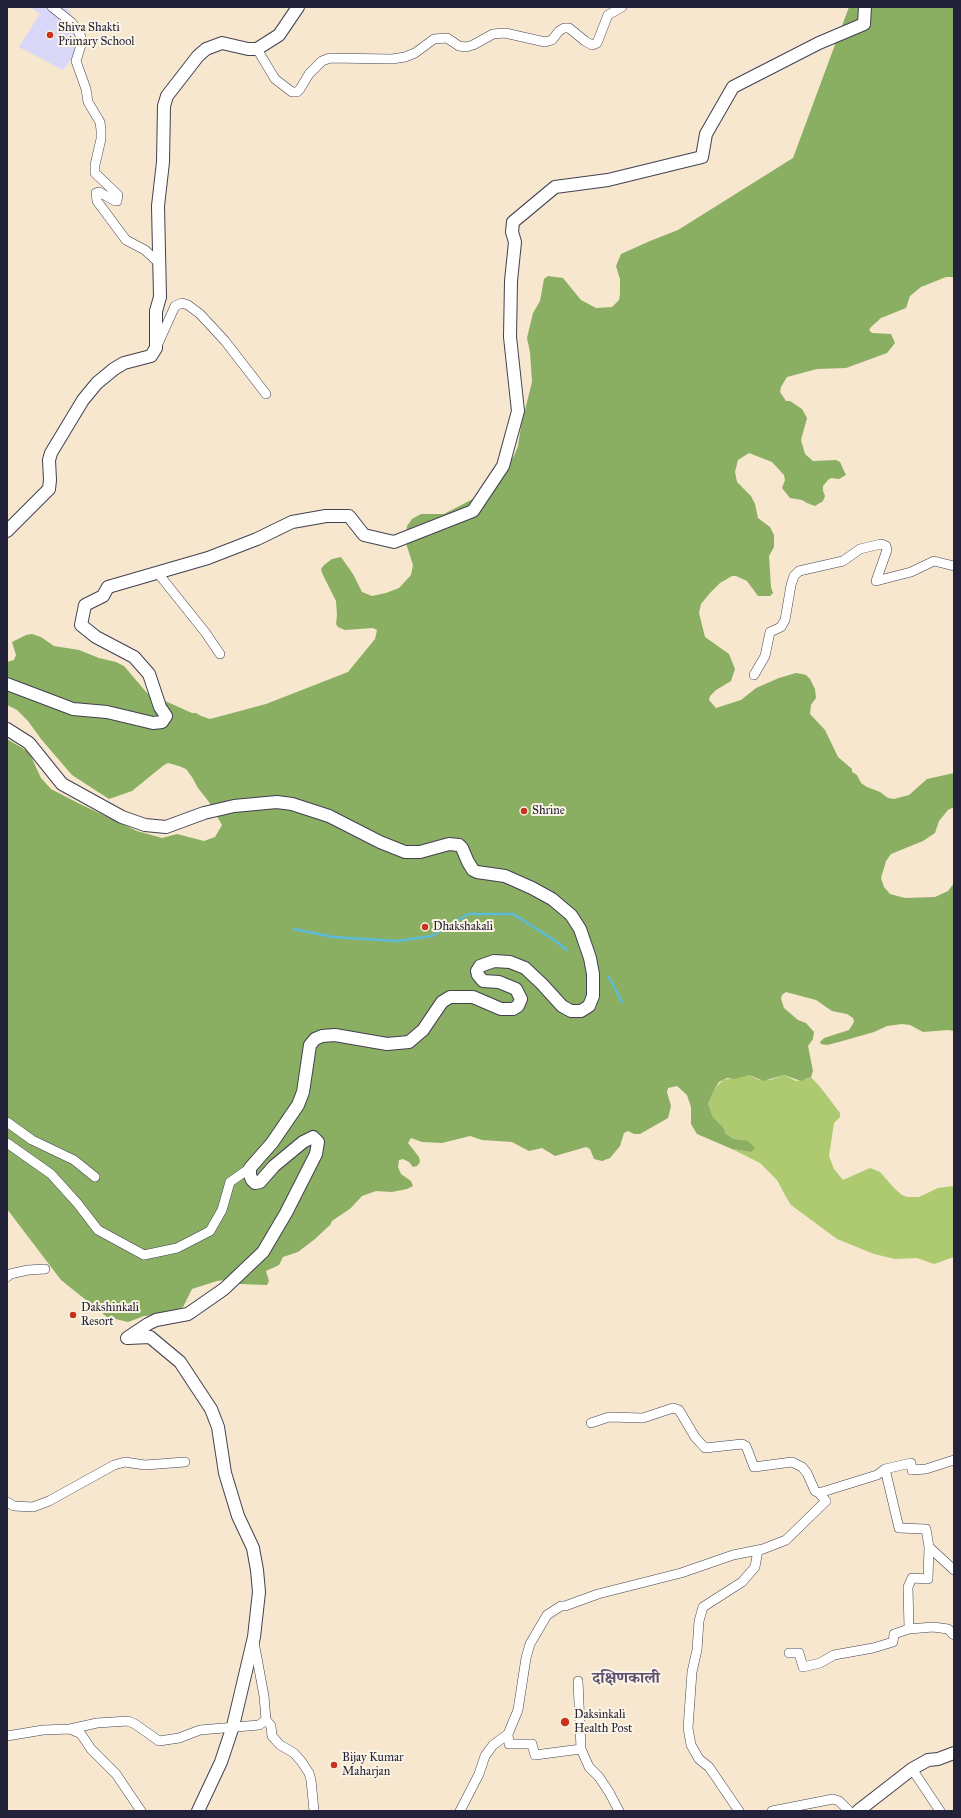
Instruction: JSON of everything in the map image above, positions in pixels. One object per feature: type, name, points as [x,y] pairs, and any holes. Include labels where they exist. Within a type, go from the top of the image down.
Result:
[{"type":"main road","points":[[7,531],[49,489],[49,460],[51,453],[82,400],[97,383],[114,369],[124,363],[151,356],[156,348],[156,311],[160,297],[158,206],[163,162],[165,101],[176,83],[206,49],[222,43],[257,49],[279,35],[298,7]]},
{"type":"main road","points":[[7,684],[73,709],[107,712],[153,723],[162,722],[166,716],[149,674],[134,657],[96,637],[81,625],[85,605],[103,596],[108,587],[208,558],[257,539],[292,522],[326,516],[350,516],[364,535],[394,542],[473,511],[503,466],[518,411],[510,337],[510,281],[515,242],[512,232],[513,222],[555,187],[608,180],[702,157],[706,134],[733,87],[799,53],[864,24],[865,7]]},
{"type":"main road","points":[[7,729],[30,743],[62,784],[132,821],[156,827],[166,827],[204,813],[234,806],[277,802],[292,804],[329,816],[380,842],[404,852],[420,852],[449,844],[459,845],[473,870],[505,876],[532,888],[568,912],[580,929],[590,958],[593,974],[593,996],[586,1009],[576,1011],[567,1009],[525,968],[510,962],[494,961],[480,966],[477,971],[478,975],[483,981],[499,982],[516,989],[521,999],[518,1006],[513,1009],[501,1009],[473,997],[450,997],[442,1002],[423,1030],[409,1042],[387,1044],[335,1035],[318,1038],[310,1045],[303,1092],[298,1105],[272,1143],[250,1168],[252,1180],[255,1183],[260,1182],[274,1166],[303,1142],[313,1138],[318,1142],[316,1154],[286,1213],[260,1256],[224,1289],[188,1314],[150,1322],[127,1338],[150,1337],[180,1362],[211,1409],[218,1427],[220,1450],[225,1473],[238,1516],[253,1548],[257,1570],[259,1592],[254,1638],[233,1726],[221,1762],[198,1811]]},
{"type":"main road","points":[[858,1811],[912,1769],[928,1760],[938,1759],[954,1753]]},
{"type":"street","points":[[52,7],[78,29],[81,37],[82,42],[76,60],[86,88],[90,106],[100,122],[102,139],[95,165],[96,172],[118,195],[117,201],[115,201],[99,192],[96,193],[96,201],[126,240],[145,250],[160,264]]},
{"type":"street","points":[[257,49],[276,79],[292,92],[297,92],[322,61],[330,58],[392,59],[405,57],[415,53],[434,39],[447,38],[459,46],[466,47],[473,45],[493,34],[505,33],[545,42],[552,40],[559,31],[564,28],[569,28],[592,45],[597,43],[608,15],[622,7]]},
{"type":"street","points":[[156,348],[175,306],[182,303],[188,305],[200,314],[225,341],[266,394]]},
{"type":"street","points":[[754,675],[765,656],[770,632],[781,627],[785,620],[791,585],[794,576],[799,571],[843,561],[860,549],[881,544],[886,546],[887,550],[876,581],[911,572],[934,561],[954,566]]},
{"type":"street","points":[[157,572],[201,626],[220,654]]},
{"type":"street","points":[[7,1122],[32,1140],[74,1160],[95,1177]]},
{"type":"street","points":[[7,1143],[51,1174],[78,1204],[98,1230],[144,1255],[177,1248],[210,1232],[222,1210],[230,1182],[250,1168]]},
{"type":"street","points":[[7,1277],[10,1274],[28,1270],[45,1269]]},
{"type":"street","points":[[580,1749],[535,1755],[532,1744],[508,1744],[508,1734],[518,1710],[526,1658],[530,1644],[547,1615],[561,1606],[565,1606],[598,1594],[681,1573],[733,1555],[758,1550],[786,1540],[826,1501],[819,1493],[815,1491],[807,1473],[802,1467],[792,1462],[754,1467],[746,1446],[742,1444],[705,1448],[695,1437],[679,1410],[673,1408],[643,1418],[609,1417],[591,1423]]},
{"type":"street","points":[[819,1493],[878,1475],[885,1469],[911,1463],[912,1470],[926,1468],[954,1460]]},
{"type":"street","points":[[7,1502],[14,1506],[33,1507],[49,1501],[114,1465],[125,1462],[145,1465],[185,1462]]},
{"type":"street","points":[[885,1469],[898,1528],[926,1529],[929,1547],[928,1580],[912,1578],[908,1587],[910,1629]]},
{"type":"street","points":[[929,1547],[954,1570]]},
{"type":"street","points":[[739,1811],[710,1767],[699,1758],[691,1745],[688,1728],[692,1672],[697,1650],[699,1621],[703,1607],[742,1582],[755,1567],[758,1550]]},
{"type":"street","points":[[789,1653],[799,1653],[803,1667],[820,1663],[834,1655],[873,1648],[893,1642],[894,1634],[910,1629],[933,1627],[948,1629],[954,1635]]},
{"type":"street","points":[[254,1638],[264,1696],[266,1720],[271,1726],[272,1736],[280,1745],[294,1753],[309,1773],[314,1811]]},
{"type":"street","points":[[578,1681],[580,1749],[589,1767],[599,1777],[619,1811]]},
{"type":"street","points":[[7,1736],[43,1730],[70,1729],[97,1723],[128,1721],[135,1724],[159,1741],[179,1738],[200,1730],[233,1726],[241,1728],[259,1726],[266,1720]]},
{"type":"street","points":[[70,1729],[81,1734],[91,1749],[116,1774],[141,1811]]},
{"type":"street","points":[[460,1811],[479,1774],[485,1756],[493,1745],[508,1734]]},
{"type":"street","points":[[912,1769],[940,1811]]},
{"type":"street","points":[[772,1811],[833,1799],[839,1801],[849,1811]]},
{"type":"shaded area","name":"Shiva Shakti Primary School","points":[[30,7],[65,7],[71,13],[67,25],[82,45],[63,70],[19,47],[40,14]]},
{"type":"green space","points":[[849,7],[954,7],[954,277],[946,277],[921,287],[910,296],[906,308],[881,318],[871,327],[869,330],[872,333],[891,334],[895,343],[887,353],[846,368],[817,369],[787,377],[781,387],[780,392],[786,401],[790,401],[802,409],[807,418],[801,440],[805,454],[813,461],[836,460],[840,462],[846,475],[839,479],[831,478],[828,480],[823,486],[825,496],[823,501],[815,506],[802,500],[790,498],[782,488],[785,480],[784,475],[772,462],[749,453],[738,460],[735,472],[737,482],[751,496],[755,504],[758,518],[770,527],[774,535],[774,547],[769,556],[771,587],[773,593],[770,596],[758,596],[747,581],[736,576],[732,576],[720,583],[710,593],[701,604],[699,613],[705,637],[729,654],[735,669],[731,681],[716,690],[710,696],[709,700],[716,708],[741,700],[756,688],[779,678],[796,673],[806,675],[810,679],[815,689],[816,698],[811,705],[810,714],[825,730],[838,757],[852,769],[852,772],[857,775],[861,783],[867,787],[880,792],[888,798],[894,799],[909,795],[927,779],[954,773],[954,807],[948,810],[939,821],[935,833],[923,841],[891,854],[886,861],[881,878],[884,887],[890,894],[905,898],[935,897],[948,891],[954,883],[954,1031],[923,1032],[910,1025],[902,1024],[887,1026],[874,1032],[827,1045],[821,1044],[820,1042],[824,1038],[849,1030],[854,1022],[853,1018],[847,1014],[832,1011],[816,1000],[786,992],[782,995],[781,999],[784,1008],[798,1020],[806,1023],[814,1032],[813,1039],[808,1046],[813,1071],[811,1077],[801,1081],[784,1075],[763,1081],[750,1075],[734,1079],[727,1078],[719,1082],[708,1104],[713,1117],[723,1127],[726,1134],[734,1139],[746,1140],[755,1148],[751,1152],[732,1149],[697,1134],[691,1124],[691,1107],[687,1095],[677,1086],[668,1088],[667,1092],[671,1106],[668,1118],[640,1134],[634,1134],[628,1131],[624,1133],[620,1146],[610,1158],[602,1161],[594,1159],[590,1149],[586,1147],[555,1156],[542,1148],[529,1151],[512,1142],[482,1140],[470,1136],[442,1143],[422,1142],[411,1138],[408,1143],[419,1157],[420,1162],[417,1166],[413,1167],[409,1162],[403,1159],[399,1160],[398,1167],[401,1174],[411,1181],[413,1186],[407,1189],[392,1192],[376,1191],[362,1196],[351,1208],[332,1221],[330,1225],[315,1239],[298,1252],[283,1257],[279,1265],[266,1271],[269,1281],[267,1285],[240,1284],[224,1280],[217,1281],[192,1289],[183,1307],[168,1314],[144,1316],[128,1322],[107,1317],[61,1280],[7,1209],[7,739],[29,752],[41,778],[51,789],[137,831],[162,838],[177,834],[204,841],[215,837],[222,825],[192,777],[186,769],[179,766],[168,763],[132,791],[109,799],[72,775],[41,739],[28,721],[17,710],[7,705],[7,662],[14,660],[16,655],[12,642],[26,635],[32,634],[41,637],[54,646],[79,650],[99,658],[116,662],[124,666],[147,693],[192,713],[196,713],[210,719],[266,704],[348,672],[375,639],[377,630],[373,628],[345,630],[338,627],[336,624],[336,601],[321,569],[324,565],[332,559],[341,557],[353,574],[362,592],[372,596],[399,588],[411,575],[413,565],[405,540],[407,526],[412,519],[421,514],[444,514],[490,490],[514,456],[518,446],[521,426],[532,382],[530,352],[527,338],[533,313],[540,301],[544,279],[548,276],[563,278],[581,300],[596,308],[612,307],[619,300],[620,279],[616,266],[621,254],[678,230],[793,158]]},
{"type":"green space","points":[[750,1075],[759,1080],[770,1080],[784,1075],[796,1081],[811,1077],[821,1088],[840,1113],[840,1117],[834,1123],[829,1156],[834,1169],[843,1180],[870,1168],[880,1172],[894,1188],[902,1195],[907,1197],[919,1197],[938,1188],[954,1186],[954,1257],[934,1264],[917,1258],[895,1259],[874,1254],[837,1239],[791,1205],[777,1180],[760,1163],[732,1149],[751,1152],[746,1140],[734,1139],[726,1134],[723,1127],[713,1117],[708,1104],[715,1088],[723,1080]]},
{"type":"waterway","points":[[294,929],[333,937],[397,941],[432,936],[468,914],[513,914],[567,950]]},
{"type":"waterway","points":[[609,977],[622,1002]]},
{"type":"place","name":"Shiva Shakti Primary School","points":[[50,35]]},
{"type":"place","name":"Shrine","points":[[524,811]]},
{"type":"place","name":"Dhakshakali","points":[[425,927]]},
{"type":"place","name":"Dakshinkali Resort","points":[[73,1315]]},
{"type":"place","name":"Daksinkali Health Post","points":[[565,1722]]},
{"type":"place","name":"Bijay Kumar Maharjan","points":[[334,1765]]},
{"type":"district","name":"दक्षि‍णकाली","points":[[626,1679]]}]
